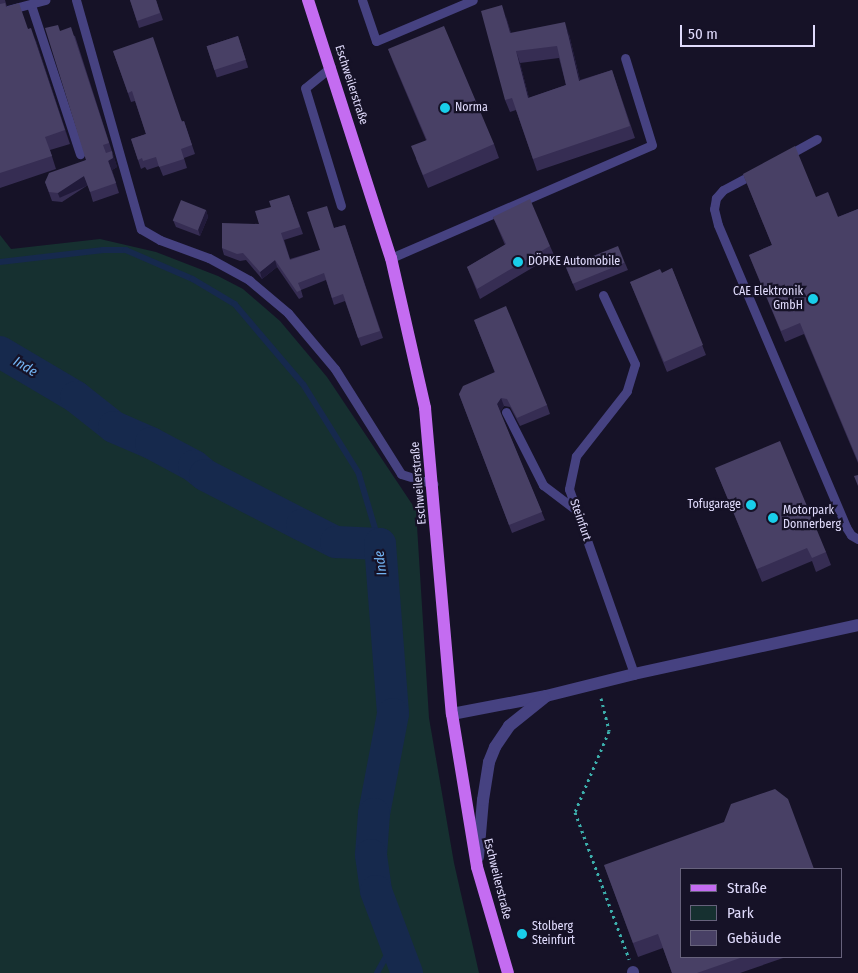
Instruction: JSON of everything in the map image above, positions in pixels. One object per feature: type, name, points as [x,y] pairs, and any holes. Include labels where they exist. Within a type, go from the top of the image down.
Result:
[{"type":"main road","name":"Eschweilerstraße","points":[[308,0],[391,258],[425,408],[452,714],[477,867],[508,973]]},
{"type":"street","points":[[452,714],[546,696],[634,674],[858,625]]},
{"type":"street","points":[[477,867],[483,800],[489,762],[495,747],[509,726],[546,696]]},
{"type":"lane","points":[[0,12],[45,0]]},
{"type":"lane","points":[[76,0],[141,229],[160,240],[209,258],[249,280],[288,313],[335,369],[401,474],[433,484]]},
{"type":"lane","points":[[362,0],[376,40],[472,0]]},
{"type":"lane","points":[[31,5],[80,154]]},
{"type":"lane","points":[[391,258],[652,144],[625,58]]},
{"type":"lane","points":[[331,67],[305,88],[341,206]]},
{"type":"lane","points":[[783,158],[816,140]]},
{"type":"lane","points":[[766,167],[723,190],[716,198],[714,209],[718,224],[846,527],[851,535],[858,539]]},
{"type":"lane","name":"Steinfurt","points":[[603,294],[635,364],[627,391],[576,456],[569,489],[634,674]]},
{"type":"lane","points":[[506,412],[543,485],[576,510]]},
{"type":"path","points":[[598,683],[609,731],[576,812],[633,972]]},
{"type":"green space","points":[[0,235],[11,249],[100,239],[156,252],[218,276],[243,289],[280,321],[327,377],[416,510],[429,718],[454,863],[479,973],[0,973]]},
{"type":"building","points":[[130,0],[156,0],[160,13],[137,21]]},
{"type":"building","points":[[5,3],[6,7],[19,3],[28,29],[31,28],[65,130],[45,137],[52,156],[0,173],[0,4]]},
{"type":"building","points":[[502,5],[510,33],[565,22],[579,81],[612,70],[630,126],[533,159],[512,98],[505,100],[481,11]],"holes":[[[557,46],[566,85],[528,98],[516,51]]]},
{"type":"building","points":[[58,25],[60,31],[71,27],[109,143],[103,145],[106,153],[112,151],[113,158],[108,161],[116,183],[90,192],[84,176],[58,193],[49,192],[45,182],[49,173],[86,160],[45,28]]},
{"type":"building","name":"Norma","points":[[444,26],[494,144],[423,175],[411,146],[427,140],[388,49]]},
{"type":"building","points":[[238,36],[246,60],[214,70],[207,46]]},
{"type":"building","points":[[153,37],[182,122],[184,121],[192,145],[181,149],[184,159],[159,167],[156,157],[143,161],[142,158],[138,160],[131,139],[146,134],[132,91],[128,93],[113,51]]},
{"type":"building","name":"CAE Elektronik GmbH","points":[[795,146],[816,197],[828,192],[838,217],[858,209],[858,461],[800,323],[781,331],[749,255],[772,245],[743,174]]},
{"type":"building","points":[[289,195],[300,227],[281,233],[290,260],[320,250],[307,212],[327,206],[334,228],[345,225],[380,331],[358,338],[343,294],[332,298],[324,273],[298,283],[301,290],[297,292],[275,260],[260,272],[243,253],[237,254],[222,248],[222,223],[259,224],[255,211],[271,207],[269,201]]},
{"type":"building","points":[[530,199],[550,246],[477,289],[467,267],[506,244],[493,217]]},
{"type":"building","points":[[181,200],[206,210],[198,231],[173,220]]},
{"type":"building","points":[[618,246],[625,263],[573,284],[566,267]]},
{"type":"building","points":[[672,268],[703,345],[664,362],[630,282],[660,269],[662,273]]},
{"type":"building","points":[[506,306],[547,405],[517,418],[507,399],[501,398],[497,404],[542,512],[509,525],[459,394],[463,386],[495,372],[474,320]]},
{"type":"building","name":"Motorpark Donnerberg","points":[[780,441],[826,552],[812,558],[807,548],[757,569],[715,468]]},
{"type":"building","points":[[858,475],[858,486],[854,476]]},
{"type":"building","points":[[775,789],[788,799],[814,868],[680,868],[680,958],[740,958],[697,973],[672,973],[658,934],[633,943],[604,865],[724,822],[731,804]]},
{"type":"waterway","points":[[0,262],[103,250],[126,250],[193,279],[235,304],[304,385],[359,473],[380,544]]},
{"type":"waterway","name":"Inde","points":[[0,352],[76,397],[114,427],[151,443],[194,466],[205,475],[302,525],[336,542],[380,544],[393,714],[374,814],[371,855],[376,891],[407,973]]},
{"type":"waterway","points":[[377,973],[386,957],[392,939]]},
{"type":"place","name":"Norma","points":[[445,108]]},
{"type":"place","name":"DÖPKE Automobile","points":[[518,262]]},
{"type":"place","name":"CAE Elektronik GmbH","points":[[813,299]]},
{"type":"place","name":"Tofugarage","points":[[751,505]]},
{"type":"place","name":"Motorpark Donnerberg","points":[[773,518]]},
{"type":"place","name":"Stolberg Steinfurt","points":[[522,934]]}]
